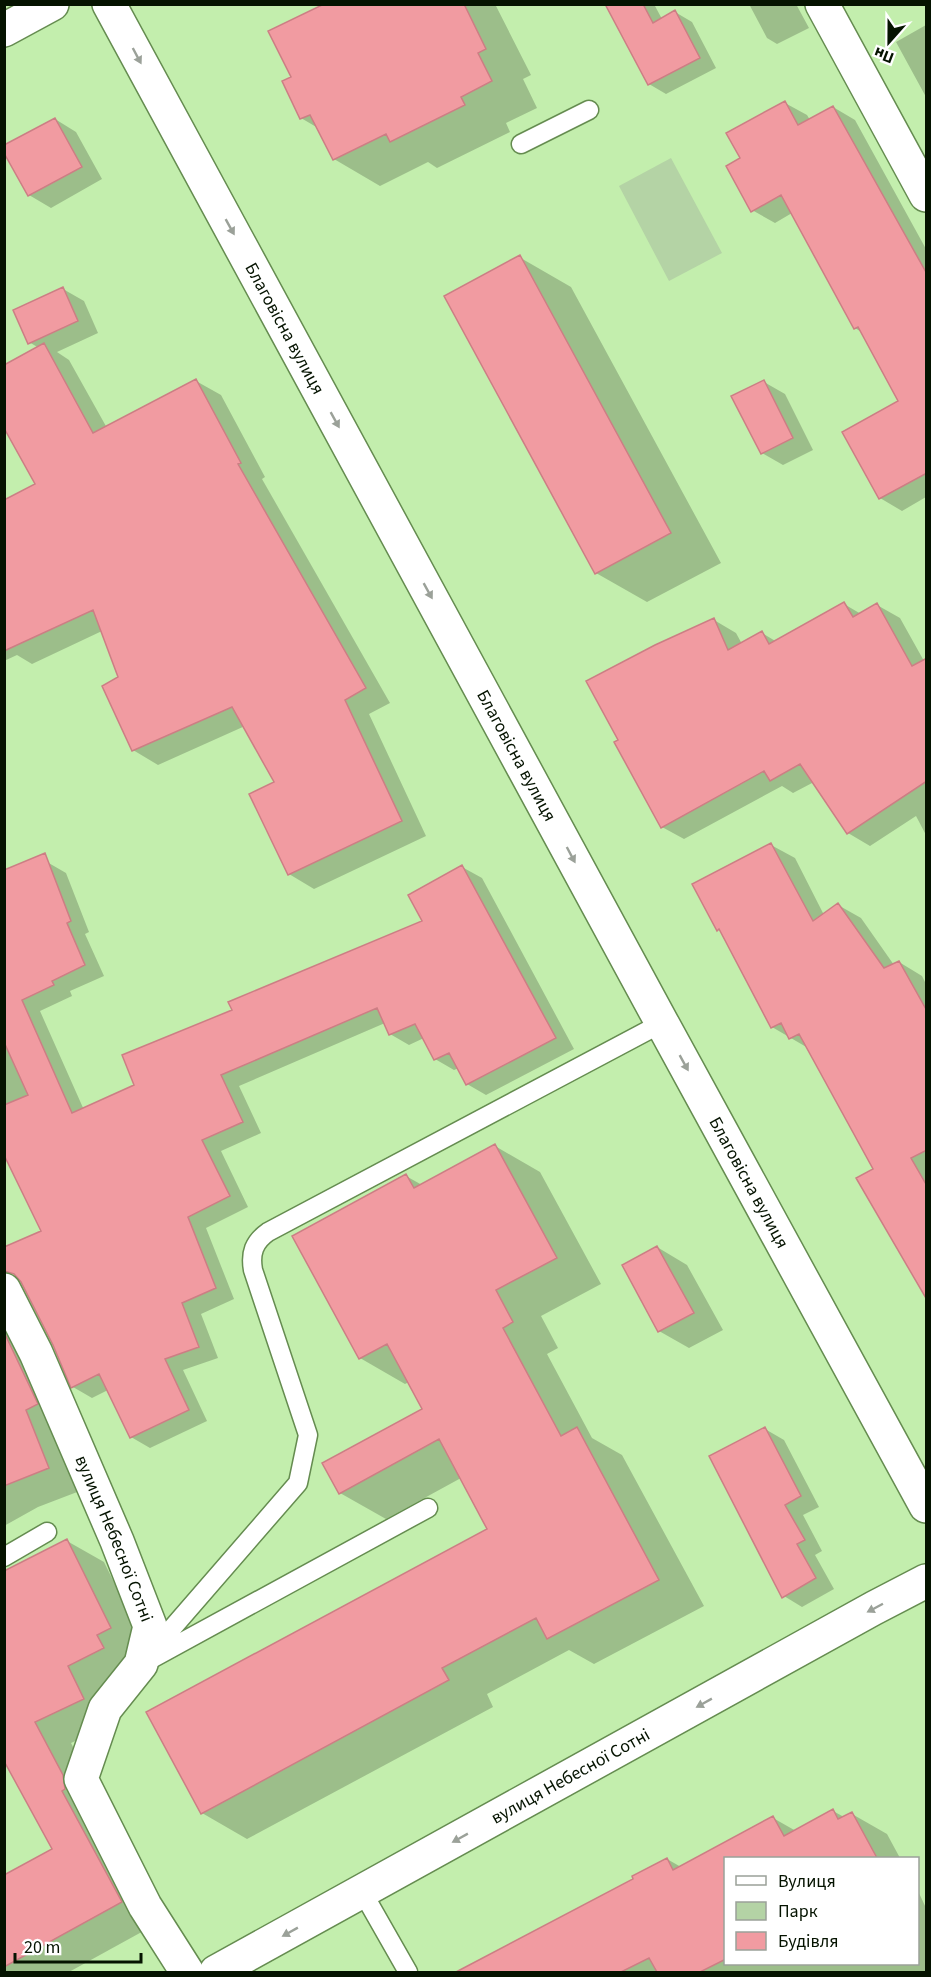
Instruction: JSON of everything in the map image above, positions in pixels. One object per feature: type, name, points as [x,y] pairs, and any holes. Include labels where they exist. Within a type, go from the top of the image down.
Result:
[{"type":"street","points":[[4,30],[52,4]]},
{"type":"street","name":"Благовісна вулиця","points":[[109,4],[927,1506]]},
{"type":"street","points":[[822,4],[927,195]]},
{"type":"street","name":"вулиця Небесної Сотні","points":[[4,1290],[36,1353],[117,1541],[150,1626],[141,1664],[105,1708],[81,1779],[145,1906],[187,1972]]},
{"type":"street","name":"вулиця Небесної Сотні","points":[[216,1972],[363,1893],[874,1608],[927,1581]]},
{"type":"lane","points":[[521,144],[589,110]]},
{"type":"lane","points":[[141,1664],[298,1483],[308,1435],[253,1270],[251,1258],[253,1247],[259,1238],[662,1023]]},
{"type":"lane","points":[[141,1664],[428,1508]]},
{"type":"lane","points":[[4,1557],[47,1532]]},
{"type":"lane","points":[[363,1893],[408,1972]]},
{"type":"green space","points":[[671,158],[722,253],[669,281],[619,186]]},
{"type":"building","points":[[324,4],[464,4],[486,49],[478,53],[492,81],[461,97],[465,105],[390,142],[386,134],[333,160],[310,115],[300,119],[282,81],[291,77],[268,31]]},
{"type":"building","points":[[605,4],[643,4],[653,23],[675,10],[700,58],[648,85]]},
{"type":"building","points":[[785,101],[798,125],[833,106],[927,274],[927,473],[879,499],[842,432],[898,401],[858,327],[854,329],[781,195],[751,212],[726,166],[740,158],[726,133]]},
{"type":"building","points":[[55,118],[82,167],[28,196],[4,153],[4,145]]},
{"type":"building","points":[[520,255],[671,533],[595,574],[444,296]]},
{"type":"building","points":[[63,287],[78,321],[28,344],[13,310]]},
{"type":"building","points":[[44,343],[93,433],[196,379],[241,463],[238,464],[366,688],[345,700],[402,821],[288,875],[249,794],[274,782],[232,707],[132,751],[102,686],[118,677],[93,610],[4,651],[4,500],[35,484],[4,428],[4,365]]},
{"type":"building","points":[[764,380],[793,438],[761,454],[731,396]]},
{"type":"building","points":[[844,602],[853,617],[877,603],[912,666],[927,658],[927,781],[847,834],[800,764],[770,781],[764,771],[661,828],[614,742],[618,740],[586,681],[655,645],[714,618],[728,650],[762,631],[769,644]]},
{"type":"building","points":[[771,843],[813,921],[838,903],[884,968],[899,961],[927,1011],[927,1150],[911,1158],[927,1186],[927,1300],[856,1178],[873,1169],[799,1034],[789,1039],[781,1023],[771,1028],[719,929],[717,931],[692,884]]},
{"type":"building","points":[[45,853],[71,921],[67,923],[85,965],[52,981],[54,985],[22,1000],[72,1113],[134,1085],[122,1055],[232,1010],[228,1002],[422,921],[408,895],[462,865],[556,1038],[466,1085],[449,1053],[434,1060],[415,1024],[389,1035],[377,1008],[221,1075],[243,1122],[202,1140],[230,1196],[188,1217],[216,1288],[182,1303],[199,1347],[165,1359],[189,1410],[130,1438],[99,1374],[71,1388],[53,1345],[21,1282],[14,1274],[4,1271],[4,1247],[41,1231],[4,1155],[4,1105],[28,1095],[4,1042],[4,870]]},
{"type":"building","points":[[495,1144],[557,1258],[496,1290],[513,1322],[503,1328],[561,1436],[577,1427],[659,1580],[547,1639],[536,1618],[442,1668],[449,1680],[201,1814],[146,1712],[487,1529],[439,1439],[339,1494],[322,1463],[422,1409],[387,1344],[359,1359],[292,1236],[406,1174],[414,1188]]},
{"type":"building","points":[[657,1246],[694,1313],[658,1332],[622,1265]]},
{"type":"building","points":[[4,1332],[38,1404],[26,1410],[49,1468],[4,1486]]},
{"type":"building","points":[[765,1427],[801,1496],[785,1505],[805,1540],[797,1544],[816,1578],[782,1598],[709,1456]]},
{"type":"building","points":[[67,1539],[111,1628],[97,1635],[104,1648],[68,1666],[84,1699],[35,1722],[63,1775],[65,1789],[62,1791],[122,1902],[4,1967],[4,1875],[52,1849],[4,1761],[4,1571]]},
{"type":"building","points":[[833,1809],[838,1819],[852,1812],[876,1857],[724,1857],[724,1960],[700,1972],[657,1972],[649,1958],[621,1972],[456,1972],[633,1879],[632,1876],[667,1858],[673,1870],[773,1816],[784,1836]]}]
